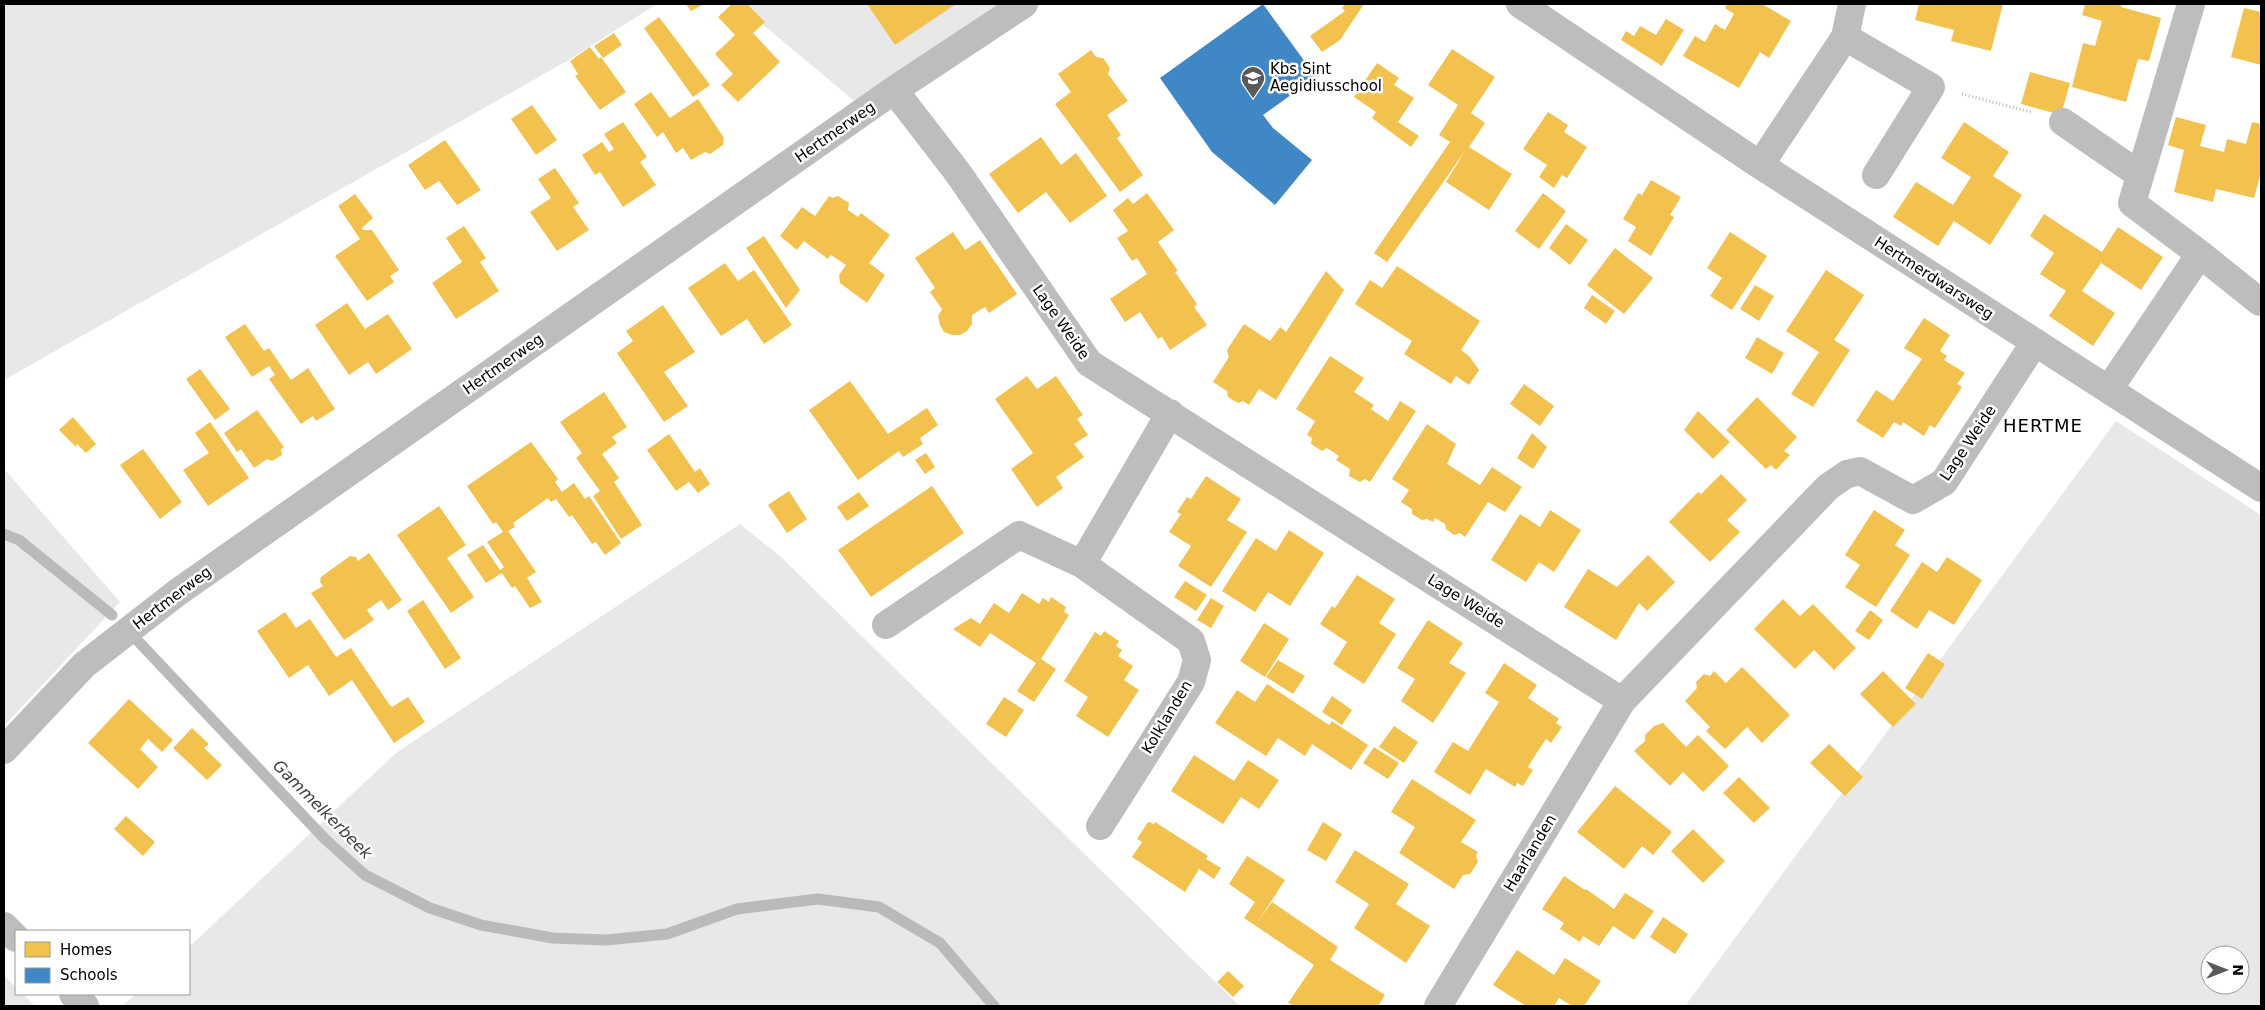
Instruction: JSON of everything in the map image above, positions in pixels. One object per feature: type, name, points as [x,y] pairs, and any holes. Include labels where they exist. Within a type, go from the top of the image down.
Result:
[{"type":"street","name":"Hertmerweg","points":[[4,750],[84,665],[178,592],[894,90],[1024,4]]},
{"type":"street","name":"Hertmerdwarsweg","points":[[1520,4],[1760,165],[2261,488]]},
{"type":"street","points":[[1760,165],[1844,37],[1852,4]]},
{"type":"street","points":[[2190,4],[2132,203],[2260,302]]},
{"type":"street","points":[[1844,37],[1931,87],[1876,175]]},
{"type":"street","name":"Lage Weide","points":[[894,90],[958,174],[1089,363],[1622,701],[1828,487],[1847,474],[1860,471],[1914,500],[1944,482],[2034,342]]},
{"type":"street","points":[[2063,122],[2140,175]]},
{"type":"street","points":[[2109,389],[2200,254]]},
{"type":"street","points":[[1082,564],[1170,413]]},
{"type":"street","name":"Kolklanden","points":[[886,625],[1019,535],[1082,564],[1191,641],[1197,660],[1190,682],[1100,826]]},
{"type":"street","name":"Haarlanden","points":[[1438,1006],[1622,701]]},
{"type":"street","points":[[4,926],[15,937]]},
{"type":"street","points":[[74,995],[86,1006]]},
{"type":"path","points":[[1931,87],[2001,104],[2063,122]]},
{"type":"shaded area","points":[[4,4],[657,4],[567,61],[4,380]]},
{"type":"shaded area","points":[[738,4],[1005,4],[858,104]]},
{"type":"shaded area","points":[[2116,421],[2261,515],[2261,1006],[1685,1006]]},
{"type":"shaded area","points":[[4,469],[120,602],[4,726]]},
{"type":"shaded area","points":[[740,524],[781,557],[1240,1006],[122,1006],[135,995],[190,995],[190,946],[396,753]]},
{"type":"shaded area","points":[[4,975],[15,987],[15,995],[24,995],[35,1006],[4,1006]]},
{"type":"building: Homes","points":[[686,4],[704,4],[691,11]]},
{"type":"building: Homes","points":[[732,4],[747,4],[765,22],[753,33],[780,62],[738,102],[721,85],[733,74],[715,54],[735,35],[718,17]]},
{"type":"building: Homes","points":[[867,4],[956,4],[895,45]]},
{"type":"building: Homes","points":[[1345,4],[1364,4],[1340,40],[1322,52],[1310,36],[1345,11],[1342,8]]},
{"type":"building: Homes","points":[[1727,4],[1762,4],[1791,21],[1769,58],[1760,52],[1739,88],[1683,56],[1695,36],[1705,42],[1715,24],[1725,30],[1734,14],[1725,8]]},
{"type":"building: Homes","points":[[1919,4],[2003,4],[1991,51],[1951,41],[1954,30],[1915,20]]},
{"type":"building: Homes","points":[[2085,4],[2122,4],[2121,7],[2161,18],[2149,61],[2138,59],[2126,102],[2072,87],[2083,43],[2095,46],[2102,21],[2082,15]]},
{"type":"building: Homes","points":[[2244,8],[2261,12],[2261,65],[2231,57]]},
{"type":"building: Homes","points":[[659,17],[710,85],[693,97],[644,28]]},
{"type":"building: Homes","points":[[1666,19],[1684,30],[1662,66],[1621,40],[1626,31],[1634,36],[1640,26],[1656,35]]},
{"type":"building: Homes","points":[[614,33],[622,45],[603,58],[594,46]]},
{"type":"building: Homes","points":[[590,47],[599,59],[601,57],[626,92],[600,110],[575,76],[578,74],[570,61]]},
{"type":"building: Homes","points":[[1452,49],[1495,77],[1471,113],[1485,123],[1469,147],[1512,174],[1489,210],[1446,182],[1465,151],[1387,262],[1374,253],[1450,142],[1439,135],[1458,105],[1428,85]]},
{"type":"building: Homes","points":[[1091,50],[1096,57],[1103,58],[1110,68],[1108,74],[1128,101],[1107,115],[1121,135],[1117,138],[1143,175],[1120,192],[1055,104],[1071,92],[1058,74]]},
{"type":"building: Homes","points":[[1377,63],[1399,78],[1394,85],[1414,98],[1398,122],[1419,136],[1411,147],[1372,118],[1376,112],[1354,97]]},
{"type":"building: Homes","points":[[2030,72],[2070,83],[2061,115],[2021,104]]},
{"type":"building: Homes","points":[[651,92],[670,118],[698,99],[724,138],[723,145],[710,154],[705,152],[691,160],[683,148],[676,153],[663,132],[657,137],[634,104]]},
{"type":"building: Homes","points":[[532,105],[557,140],[536,155],[511,119]]},
{"type":"building: Homes","points":[[1548,112],[1568,125],[1564,132],[1587,147],[1567,178],[1562,175],[1554,188],[1539,177],[1547,165],[1523,149]]},
{"type":"building: Homes","points":[[2176,117],[2206,125],[2200,146],[2224,152],[2227,139],[2246,144],[2252,122],[2261,124],[2261,173],[2254,198],[2216,189],[2213,202],[2174,192],[2184,150],[2168,145]]},
{"type":"building: Homes","points":[[623,122],[647,157],[640,162],[656,185],[623,207],[600,172],[595,175],[582,155],[602,142],[609,152],[614,149],[604,134]]},
{"type":"building: Homes","points":[[1964,122],[2009,152],[1993,176],[2022,195],[1990,245],[1954,221],[1938,246],[1893,217],[1916,182],[1953,205],[1971,177],[1941,158]]},
{"type":"building: Homes","points":[[1041,137],[1061,165],[1076,153],[1107,196],[1070,223],[1046,192],[1018,213],[989,174]]},
{"type":"building: Homes","points":[[445,140],[481,190],[457,205],[439,181],[425,190],[408,165]]},
{"type":"building: Homes","points":[[555,168],[579,203],[573,207],[589,230],[557,251],[530,212],[551,198],[538,179]]},
{"type":"building: Homes","points":[[1651,180],[1681,197],[1670,215],[1674,217],[1651,256],[1628,241],[1636,227],[1623,219],[1638,193],[1642,195]]},
{"type":"building: Homes","points":[[1147,193],[1174,230],[1158,242],[1178,271],[1175,272],[1197,304],[1194,307],[1207,325],[1170,350],[1162,337],[1158,339],[1140,312],[1125,322],[1110,299],[1147,274],[1137,258],[1132,261],[1117,238],[1128,231],[1113,210],[1128,198],[1133,204]]},
{"type":"building: Homes","points":[[1543,193],[1566,211],[1539,249],[1515,231]]},
{"type":"building: Homes","points":[[355,194],[373,218],[362,228],[363,230],[372,230],[399,270],[390,276],[394,282],[367,301],[335,256],[360,239],[338,206]]},
{"type":"building: Homes","points":[[829,196],[832,198],[838,196],[849,203],[848,210],[858,217],[861,213],[890,235],[869,263],[885,275],[867,303],[840,283],[839,275],[846,265],[831,255],[828,259],[804,241],[797,250],[780,236],[802,207],[815,216]]},
{"type":"building: Homes","points":[[2044,214],[2102,252],[2118,227],[2163,257],[2141,290],[2101,263],[2082,291],[2115,313],[2093,346],[2049,316],[2066,291],[2040,274],[2054,253],[2030,236]]},
{"type":"building: Homes","points":[[1566,224],[1588,240],[1570,265],[1549,248]]},
{"type":"building: Homes","points":[[464,226],[486,258],[480,262],[499,291],[456,319],[432,283],[462,262],[446,238]]},
{"type":"building: Homes","points":[[953,232],[965,250],[980,240],[1017,294],[989,313],[985,307],[972,315],[972,324],[967,331],[960,335],[944,332],[938,316],[942,309],[930,292],[935,288],[915,258]]},
{"type":"building: Homes","points":[[1730,232],[1767,256],[1732,310],[1710,296],[1722,278],[1707,268]]},
{"type":"building: Homes","points":[[764,236],[800,290],[786,308],[746,248]]},
{"type":"building: Homes","points":[[1615,248],[1653,278],[1624,314],[1587,285]]},
{"type":"building: Homes","points":[[725,263],[738,281],[754,270],[792,325],[764,344],[747,319],[721,336],[688,288]]},
{"type":"building: Homes","points":[[1397,266],[1480,321],[1461,350],[1469,356],[1479,370],[1469,385],[1456,376],[1451,384],[1404,354],[1412,341],[1355,304],[1370,280],[1382,288]]},
{"type":"building: Homes","points":[[1826,270],[1864,295],[1834,340],[1850,350],[1813,407],[1791,394],[1819,352],[1786,331]]},
{"type":"building: Homes","points":[[1326,271],[1344,290],[1276,400],[1259,389],[1249,405],[1243,401],[1238,403],[1228,397],[1227,391],[1213,382],[1229,357],[1227,350],[1244,324],[1270,341],[1280,327],[1286,332]]},
{"type":"building: Homes","points":[[1755,285],[1774,296],[1759,321],[1740,309]]},
{"type":"building: Homes","points":[[1592,295],[1615,311],[1606,324],[1584,308]]},
{"type":"building: Homes","points":[[347,303],[365,329],[388,314],[412,349],[376,374],[368,362],[349,375],[315,325]]},
{"type":"building: Homes","points":[[663,305],[695,352],[664,372],[688,406],[664,422],[617,353],[633,341],[626,331]]},
{"type":"building: Homes","points":[[1924,318],[1950,335],[1940,351],[1947,356],[1944,360],[1965,373],[1957,384],[1962,387],[1935,428],[1930,425],[1924,436],[1903,422],[1901,426],[1894,422],[1883,438],[1856,421],[1876,390],[1893,401],[1922,359],[1904,348]]},
{"type":"building: Homes","points":[[245,324],[264,351],[269,348],[291,380],[308,368],[335,409],[316,421],[313,416],[301,424],[269,379],[275,375],[269,366],[252,377],[225,337]]},
{"type":"building: Homes","points":[[1757,337],[1784,353],[1772,374],[1745,358]]},
{"type":"building: Homes","points":[[1330,356],[1364,378],[1354,392],[1374,405],[1371,409],[1388,421],[1400,401],[1416,411],[1370,482],[1365,479],[1360,482],[1349,476],[1350,469],[1336,460],[1339,456],[1327,448],[1322,451],[1311,444],[1312,438],[1307,435],[1315,421],[1296,409]]},
{"type":"building: Homes","points":[[200,369],[230,409],[215,420],[186,379]]},
{"type":"building: Homes","points":[[1027,376],[1037,389],[1056,376],[1083,415],[1077,419],[1088,435],[1074,444],[1084,457],[1056,477],[1063,488],[1037,507],[1011,469],[1033,453],[995,399]]},
{"type":"building: Homes","points":[[850,381],[888,434],[927,408],[938,425],[920,438],[923,444],[903,457],[899,451],[858,480],[809,410]]},
{"type":"building: Homes","points":[[1524,384],[1554,406],[1540,426],[1510,404]]},
{"type":"building: Homes","points":[[604,392],[627,427],[612,437],[617,443],[602,454],[619,478],[614,482],[642,525],[621,539],[593,496],[600,491],[576,458],[582,453],[560,422]]},
{"type":"building: Homes","points":[[1757,397],[1797,437],[1784,451],[1790,455],[1776,470],[1771,465],[1766,469],[1726,430]]},
{"type":"building: Homes","points":[[257,410],[284,447],[281,449],[282,455],[272,461],[267,459],[254,468],[241,449],[237,452],[224,433]]},
{"type":"building: Homes","points":[[1698,411],[1730,442],[1713,459],[1684,430]]},
{"type":"building: Homes","points":[[73,417],[96,444],[86,453],[77,444],[76,447],[59,430]]},
{"type":"building: Homes","points":[[210,422],[249,478],[208,506],[183,470],[209,453],[195,433]]},
{"type":"building: Homes","points":[[1427,424],[1456,444],[1447,464],[1480,485],[1492,467],[1522,487],[1505,512],[1488,502],[1465,537],[1460,533],[1454,535],[1446,529],[1445,524],[1435,518],[1433,522],[1427,519],[1422,520],[1412,514],[1412,509],[1401,502],[1409,490],[1392,479]]},
{"type":"building: Homes","points":[[1532,433],[1547,447],[1533,469],[1517,458]]},
{"type":"building: Homes","points":[[669,434],[695,472],[700,468],[710,484],[698,493],[689,482],[676,491],[647,450]]},
{"type":"building: Homes","points":[[531,442],[558,479],[555,482],[562,492],[574,483],[585,499],[589,496],[621,543],[605,555],[596,542],[592,544],[572,515],[569,517],[556,499],[551,502],[548,498],[513,523],[515,527],[508,531],[536,572],[527,578],[542,602],[530,608],[515,586],[512,588],[502,573],[486,583],[467,555],[483,545],[500,570],[504,567],[487,542],[503,532],[496,522],[493,524],[467,486]]},
{"type":"building: Homes","points":[[143,449],[182,502],[160,519],[120,465]]},
{"type":"building: Homes","points":[[926,453],[935,467],[925,474],[915,460]]},
{"type":"building: Homes","points":[[1721,474],[1747,500],[1727,520],[1740,532],[1710,562],[1669,522],[1698,492],[1701,494]]},
{"type":"building: Homes","points":[[1206,476],[1241,499],[1227,520],[1247,532],[1211,587],[1178,566],[1191,546],[1169,532],[1181,514],[1177,512],[1187,497],[1191,499]]},
{"type":"building: Homes","points":[[932,486],[964,533],[871,597],[838,550]]},
{"type":"building: Homes","points":[[789,491],[807,519],[787,533],[768,505]]},
{"type":"building: Homes","points":[[859,492],[869,506],[847,521],[837,507]]},
{"type":"building: Homes","points":[[439,506],[466,545],[447,558],[474,597],[451,613],[397,535]]},
{"type":"building: Homes","points":[[1550,510],[1581,530],[1554,572],[1539,562],[1526,582],[1491,560],[1520,514],[1540,527]]},
{"type":"building: Homes","points":[[1874,510],[1905,530],[1895,545],[1910,555],[1876,607],[1845,587],[1860,565],[1845,555]]},
{"type":"building: Homes","points":[[1289,530],[1324,553],[1290,606],[1268,592],[1255,612],[1222,591],[1256,538],[1276,551]]},
{"type":"building: Homes","points":[[369,553],[402,600],[388,610],[381,600],[367,610],[374,620],[344,640],[311,593],[323,586],[320,582],[321,577],[350,556],[356,557],[358,561]]},
{"type":"building: Homes","points":[[1648,555],[1675,582],[1647,611],[1639,603],[1616,640],[1564,607],[1588,569],[1617,587]]},
{"type":"building: Homes","points":[[1947,557],[1982,580],[1954,625],[1929,610],[1917,629],[1890,611],[1922,562],[1937,572]]},
{"type":"building: Homes","points":[[1357,575],[1395,599],[1379,623],[1396,634],[1364,684],[1333,664],[1347,642],[1320,624],[1332,606],[1335,608]]},
{"type":"building: Homes","points":[[1185,581],[1207,595],[1196,611],[1174,597]]},
{"type":"building: Homes","points":[[1022,593],[1039,604],[1043,598],[1049,602],[1051,597],[1066,607],[1064,612],[1069,615],[1041,659],[1056,669],[1034,702],[1017,691],[1036,663],[990,633],[980,647],[953,629],[971,618],[980,624],[994,603],[1009,613]]},
{"type":"building: Homes","points":[[1211,598],[1224,606],[1211,628],[1197,620]]},
{"type":"building: Homes","points":[[1783,599],[1800,616],[1813,604],[1856,648],[1834,670],[1814,650],[1795,669],[1754,629]]},
{"type":"building: Homes","points":[[423,600],[461,658],[445,669],[407,611]]},
{"type":"building: Homes","points":[[1870,610],[1883,620],[1869,640],[1855,631]]},
{"type":"building: Homes","points":[[285,612],[296,628],[310,619],[336,657],[351,648],[392,707],[408,697],[425,722],[394,743],[352,680],[329,696],[308,665],[289,678],[257,631]]},
{"type":"building: Homes","points":[[1428,620],[1463,643],[1449,663],[1466,673],[1433,723],[1401,701],[1415,679],[1397,668]]},
{"type":"building: Homes","points":[[1264,623],[1289,639],[1265,677],[1240,661]]},
{"type":"building: Homes","points":[[1104,631],[1119,641],[1116,646],[1122,650],[1118,656],[1133,666],[1124,680],[1139,690],[1108,737],[1076,716],[1088,697],[1064,681],[1095,632],[1101,636]]},
{"type":"building: Homes","points":[[1928,653],[1945,664],[1922,699],[1905,688]]},
{"type":"building: Homes","points":[[1278,660],[1305,676],[1293,694],[1266,677]]},
{"type":"building: Homes","points":[[1504,663],[1537,685],[1528,698],[1559,719],[1556,723],[1562,727],[1551,743],[1546,739],[1536,754],[1528,767],[1533,770],[1523,786],[1517,783],[1515,787],[1486,769],[1470,795],[1434,772],[1453,742],[1468,751],[1499,702],[1485,693]]},
{"type":"building: Homes","points":[[1742,667],[1790,715],[1762,743],[1747,727],[1725,749],[1706,731],[1710,727],[1685,701],[1697,688],[1696,682],[1704,674],[1710,676],[1714,671],[1726,683]]},
{"type":"building: Homes","points":[[1883,671],[1916,704],[1893,727],[1860,694]]},
{"type":"building: Homes","points":[[1267,684],[1329,725],[1332,721],[1368,745],[1351,770],[1312,744],[1305,756],[1278,738],[1266,756],[1215,723],[1237,690],[1255,702]]},
{"type":"building: Homes","points":[[1332,696],[1352,710],[1342,725],[1322,712]]},
{"type":"building: Homes","points":[[1004,697],[1024,710],[1006,737],[986,724]]},
{"type":"building: Homes","points":[[129,699],[173,740],[162,752],[148,739],[140,749],[158,767],[138,789],[88,743]]},
{"type":"building: Homes","points":[[1663,723],[1686,747],[1698,735],[1729,766],[1703,792],[1683,772],[1670,786],[1634,751],[1645,741],[1645,735],[1654,726]]},
{"type":"building: Homes","points":[[1394,726],[1418,742],[1404,763],[1379,747]]},
{"type":"building: Homes","points":[[192,728],[209,744],[204,748],[222,765],[207,780],[173,748]]},
{"type":"building: Homes","points":[[1829,744],[1863,777],[1845,796],[1810,763]]},
{"type":"building: Homes","points":[[1374,747],[1399,763],[1388,779],[1363,763]]},
{"type":"building: Homes","points":[[1194,755],[1234,781],[1248,760],[1279,780],[1259,809],[1241,797],[1223,824],[1171,791]]},
{"type":"building: Homes","points":[[1739,777],[1770,808],[1754,823],[1723,793]]},
{"type":"building: Homes","points":[[1412,779],[1476,820],[1461,842],[1478,852],[1476,856],[1478,862],[1470,874],[1463,875],[1454,889],[1399,853],[1415,827],[1391,812]]},
{"type":"building: Homes","points":[[1615,786],[1672,832],[1653,855],[1642,846],[1624,869],[1577,832]]},
{"type":"building: Homes","points":[[126,816],[155,842],[143,856],[114,829]]},
{"type":"building: Homes","points":[[1148,822],[1154,824],[1155,822],[1208,856],[1206,859],[1221,868],[1214,879],[1199,869],[1185,892],[1132,857],[1142,842],[1137,839]]},
{"type":"building: Homes","points":[[1323,822],[1342,834],[1326,861],[1307,850]]},
{"type":"building: Homes","points":[[1693,829],[1725,861],[1703,883],[1671,851]]},
{"type":"building: Homes","points":[[1355,850],[1409,884],[1396,904],[1430,926],[1406,963],[1354,928],[1369,904],[1335,882]]},
{"type":"building: Homes","points":[[1247,856],[1285,880],[1257,923],[1272,902],[1338,947],[1330,960],[1385,995],[1378,1006],[1294,1006],[1288,1003],[1314,965],[1244,918],[1255,902],[1229,884]]},
{"type":"building: Homes","points":[[1564,876],[1614,909],[1625,893],[1654,911],[1634,940],[1613,926],[1599,946],[1583,936],[1580,942],[1560,929],[1564,923],[1542,909]]},
{"type":"building: Homes","points":[[1663,917],[1688,934],[1675,954],[1650,937]]},
{"type":"building: Homes","points":[[1517,950],[1554,975],[1565,958],[1601,981],[1584,1006],[1572,1006],[1559,998],[1554,1006],[1526,1006],[1493,985]]},
{"type":"building: Homes","points":[[1228,971],[1244,986],[1233,997],[1217,982]]},
{"type":"building: Schools","points":[[1263,4],[1316,77],[1263,115],[1273,128],[1312,160],[1275,205],[1212,152],[1160,78]]},
{"type":"waterway","name":"Gammelkerbeek","points":[[4,534],[19,540],[112,615]]},
{"type":"waterway","name":"Gammelkerbeek","points":[[136,639],[325,839],[365,875],[430,908],[481,925],[553,938],[606,940],[667,934],[737,909],[818,899],[879,907],[940,943],[994,1006]]},
{"type":"place","name":"Kbs Sint Aegidiusschool","points":[[1253,99]]},
{"type":"district","name":"HERTME","points":[[2043,426]]}]
